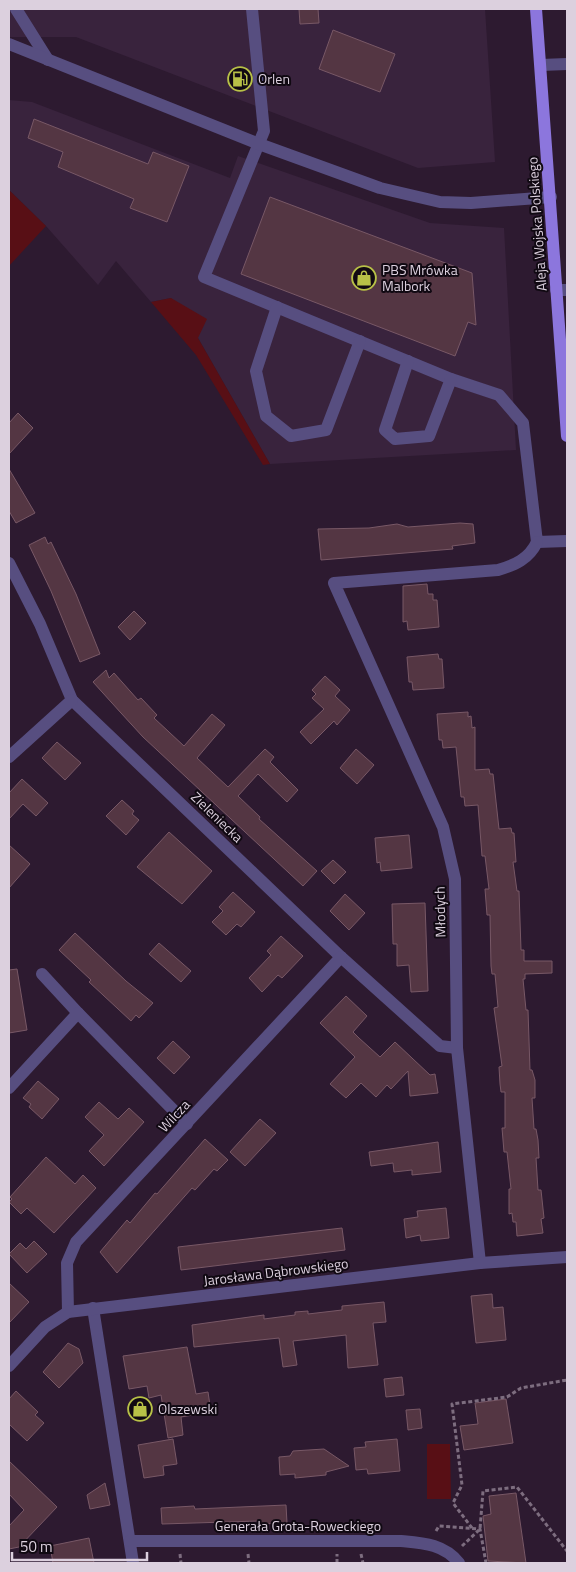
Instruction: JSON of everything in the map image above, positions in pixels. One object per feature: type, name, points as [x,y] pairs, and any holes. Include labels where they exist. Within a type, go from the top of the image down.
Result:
[{"type":"main road","name":"Aleja Wojska Polskiego","points":[[536,9],[551,197],[562,290],[567,436]]},
{"type":"street","points":[[252,9],[264,131],[204,277],[451,379],[499,396],[523,423],[537,542],[567,541]]},
{"type":"street","points":[[21,10],[48,60]]},
{"type":"street","points":[[9,44],[259,144],[380,188],[440,202],[471,203],[551,197]]},
{"type":"street","points":[[540,65],[567,64]]},
{"type":"street","points":[[277,307],[256,371],[266,416],[291,436],[326,430],[360,341]]},
{"type":"street","points":[[408,361],[385,430],[394,439],[429,436],[451,379]]},
{"type":"street","name":"Młodych","points":[[480,1263],[457,1048],[454,879],[443,827],[334,583],[498,570],[514,566],[532,552],[537,542]]},
{"type":"street","name":"Zieleniecka","points":[[9,562],[40,624],[72,700],[341,957],[440,1046],[457,1048]]},
{"type":"street","points":[[9,757],[72,700]]},
{"type":"street","name":"Wilcza","points":[[68,1312],[67,1263],[76,1242],[341,957]]},
{"type":"street","points":[[42,974],[187,1124]]},
{"type":"street","points":[[9,1088],[78,1013]]},
{"type":"street","name":"Jarosława Dąbrowskiego","points":[[9,1366],[46,1327],[68,1312],[480,1263],[567,1256]]},
{"type":"street","points":[[93,1308],[133,1563]]},
{"type":"street","name":"Generała Grota-Roweckiego","points":[[130,1541],[401,1541],[429,1544],[455,1559]]},
{"type":"path","points":[[472,1528],[453,1503],[462,1485],[452,1404],[507,1397],[521,1388],[567,1380]]},
{"type":"path","points":[[486,1563],[480,1529],[483,1491],[517,1487],[567,1551]]},
{"type":"path","points":[[429,1544],[439,1526],[480,1529]]},
{"type":"path","points":[[455,1559],[480,1529]]},
{"type":"path","points":[[248,1558],[253,1563]]},
{"type":"shaded area","points":[[9,9],[485,9],[495,162],[418,168],[76,37],[9,37]]},
{"type":"shaded area","points":[[9,100],[32,102],[230,178],[238,156],[430,223],[504,228],[516,450],[270,464],[198,338],[171,298],[151,302],[116,261],[98,285],[46,226],[9,190]]},
{"type":"shaded area","points":[[9,190],[46,226],[9,266]]},
{"type":"shaded area","points":[[171,298],[207,319],[198,338],[270,464],[263,465],[196,355],[151,302]]},
{"type":"shaded area","points":[[427,1444],[450,1444],[451,1499],[427,1499]]},
{"type":"building","points":[[299,9],[318,9],[319,23],[300,24]]},
{"type":"building","points":[[333,30],[395,54],[380,92],[319,69]]},
{"type":"building","points":[[34,119],[148,164],[153,152],[189,166],[167,222],[130,208],[134,199],[58,167],[63,152],[28,138]]},
{"type":"building","points":[[270,197],[472,273],[476,325],[468,322],[455,356],[241,274]]},
{"type":"building","points":[[18,413],[33,428],[9,454],[9,423]]},
{"type":"building","points":[[9,469],[35,513],[16,523],[9,511]]},
{"type":"building","points":[[460,523],[473,524],[475,543],[452,546],[453,549],[321,560],[318,529],[369,528],[397,524],[408,527]]},
{"type":"building","points":[[45,537],[48,544],[51,542],[76,594],[100,654],[80,662],[51,591],[29,545]]},
{"type":"building","points":[[427,584],[428,594],[433,594],[433,600],[437,600],[439,627],[408,630],[407,621],[403,622],[403,586]]},
{"type":"building","points":[[134,611],[146,623],[130,640],[118,627]]},
{"type":"building","points":[[438,654],[439,659],[442,659],[444,688],[413,690],[412,682],[409,682],[407,657]]},
{"type":"building","points":[[106,670],[109,678],[114,673],[138,700],[141,698],[157,715],[154,718],[184,746],[212,714],[225,725],[197,758],[228,787],[265,749],[274,757],[270,762],[298,790],[287,802],[258,774],[238,796],[260,817],[259,819],[317,871],[303,886],[143,737],[121,713],[93,682]]},
{"type":"building","points":[[325,676],[340,690],[335,696],[350,710],[337,725],[334,721],[311,744],[300,732],[324,709],[312,698],[316,694],[312,690]]},
{"type":"building","points":[[468,712],[468,717],[471,716],[472,728],[475,727],[475,770],[489,769],[490,774],[493,774],[499,829],[511,828],[512,833],[514,833],[516,862],[513,862],[517,891],[519,891],[521,950],[524,950],[524,961],[552,961],[552,973],[525,974],[525,979],[523,979],[526,1010],[528,1010],[530,1070],[532,1070],[535,1080],[535,1098],[532,1098],[534,1129],[536,1129],[538,1140],[539,1158],[536,1158],[538,1190],[541,1190],[544,1218],[541,1219],[543,1233],[517,1236],[516,1222],[513,1222],[512,1213],[509,1214],[509,1189],[511,1189],[507,1152],[504,1152],[502,1128],[505,1128],[505,1092],[501,1092],[500,1084],[499,1067],[502,1066],[494,1008],[498,1007],[495,974],[492,974],[491,966],[490,915],[487,915],[485,889],[489,889],[485,856],[482,856],[478,805],[465,806],[464,797],[461,797],[456,747],[443,748],[442,740],[439,740],[437,714]]},
{"type":"building","points":[[57,742],[81,763],[65,780],[42,758]]},
{"type":"building","points":[[356,749],[374,765],[357,784],[340,768]]},
{"type":"building","points":[[22,779],[48,803],[36,816],[23,804],[9,819],[9,793]]},
{"type":"building","points":[[122,800],[134,811],[132,814],[139,820],[126,835],[106,816]]},
{"type":"building","points":[[169,832],[212,871],[182,904],[137,867]]},
{"type":"building","points":[[409,835],[412,868],[381,871],[380,862],[377,863],[375,838]]},
{"type":"building","points":[[9,845],[30,864],[9,888]]},
{"type":"building","points":[[333,860],[346,872],[334,884],[321,871]]},
{"type":"building","points":[[233,892],[255,912],[241,927],[237,924],[226,935],[212,922],[223,911],[219,907]]},
{"type":"building","points":[[345,894],[365,913],[349,930],[330,911]]},
{"type":"building","points":[[425,903],[428,991],[411,992],[409,965],[397,966],[397,944],[393,944],[392,904]]},
{"type":"building","points":[[75,933],[126,981],[153,1003],[139,1018],[136,1015],[131,1021],[89,982],[91,980],[59,950]]},
{"type":"building","points":[[281,936],[303,956],[282,978],[278,975],[262,992],[249,978],[271,955],[267,951]]},
{"type":"building","points":[[159,943],[191,971],[181,982],[149,954]]},
{"type":"building","points":[[17,969],[27,1030],[9,1033],[9,970]]},
{"type":"building","points":[[346,996],[367,1016],[353,1032],[380,1057],[395,1042],[430,1075],[435,1074],[438,1093],[410,1096],[408,1071],[391,1089],[387,1085],[376,1097],[361,1083],[346,1098],[330,1084],[355,1057],[320,1023]]},
{"type":"building","points":[[173,1041],[190,1057],[174,1074],[157,1058]]},
{"type":"building","points":[[38,1081],[59,1099],[42,1119],[29,1107],[31,1104],[23,1098]]},
{"type":"building","points":[[99,1102],[118,1119],[129,1108],[144,1122],[104,1166],[89,1151],[104,1135],[85,1117]]},
{"type":"building","points":[[260,1119],[276,1133],[245,1166],[230,1152]]},
{"type":"building","points":[[205,1139],[228,1160],[217,1171],[214,1169],[195,1190],[192,1188],[117,1273],[100,1252],[127,1220],[130,1223],[155,1193],[157,1194]]},
{"type":"building","points":[[438,1142],[441,1172],[412,1175],[412,1170],[394,1172],[393,1163],[371,1166],[369,1152]]},
{"type":"building","points":[[46,1157],[75,1184],[83,1175],[96,1188],[54,1233],[27,1208],[21,1214],[9,1202],[12,1199],[10,1197]]},
{"type":"building","points":[[446,1208],[449,1238],[421,1241],[420,1235],[406,1238],[404,1219],[418,1217],[417,1211]]},
{"type":"building","points":[[342,1228],[345,1250],[181,1270],[178,1247]]},
{"type":"building","points":[[34,1241],[47,1254],[27,1273],[9,1254],[20,1243],[26,1249]]},
{"type":"building","points":[[9,1283],[29,1302],[9,1323]]},
{"type":"building","points":[[492,1294],[493,1308],[503,1307],[506,1340],[476,1343],[471,1296]]},
{"type":"building","points":[[384,1302],[386,1322],[373,1323],[378,1365],[348,1368],[346,1335],[293,1341],[297,1365],[283,1367],[279,1338],[194,1347],[192,1325],[264,1315],[264,1319],[295,1315],[295,1312],[308,1311],[308,1314],[342,1310],[342,1306]]},
{"type":"building","points":[[68,1343],[79,1349],[83,1363],[59,1388],[43,1372]]},
{"type":"building","points":[[187,1347],[196,1394],[208,1392],[211,1412],[181,1417],[183,1435],[168,1438],[161,1395],[149,1398],[147,1386],[129,1389],[123,1356]]},
{"type":"building","points":[[402,1377],[404,1395],[386,1397],[384,1379]]},
{"type":"building","points":[[16,1391],[38,1412],[35,1415],[44,1423],[27,1441],[9,1424],[9,1399]]},
{"type":"building","points":[[506,1399],[513,1443],[464,1450],[460,1426],[478,1424],[475,1403]]},
{"type":"building","points":[[420,1409],[422,1428],[408,1430],[406,1410]]},
{"type":"building","points":[[173,1439],[177,1464],[163,1466],[164,1475],[144,1478],[138,1445]]},
{"type":"building","points":[[397,1439],[400,1471],[368,1474],[367,1469],[356,1470],[354,1448],[366,1447],[365,1442]]},
{"type":"building","points":[[324,1449],[349,1466],[326,1472],[326,1475],[295,1478],[295,1474],[280,1475],[279,1457],[290,1456],[293,1451]]},
{"type":"building","points":[[9,1461],[57,1507],[19,1547],[9,1549],[9,1526],[24,1510],[9,1494]]},
{"type":"building","points":[[105,1483],[110,1505],[90,1509],[87,1495]]},
{"type":"building","points":[[516,1493],[526,1563],[488,1561],[483,1516],[491,1514],[489,1496]]},
{"type":"building","points":[[286,1505],[287,1523],[259,1524],[259,1521],[162,1524],[161,1508],[194,1506],[195,1509]]},
{"type":"building","points":[[89,1538],[94,1563],[53,1563],[50,1546]]},
{"type":"place","name":"Orlen","points":[[240,79]]},
{"type":"place","name":"PBS Mrówka Malbork","points":[[364,278]]},
{"type":"place","name":"Olszewski","points":[[140,1409]]}]
